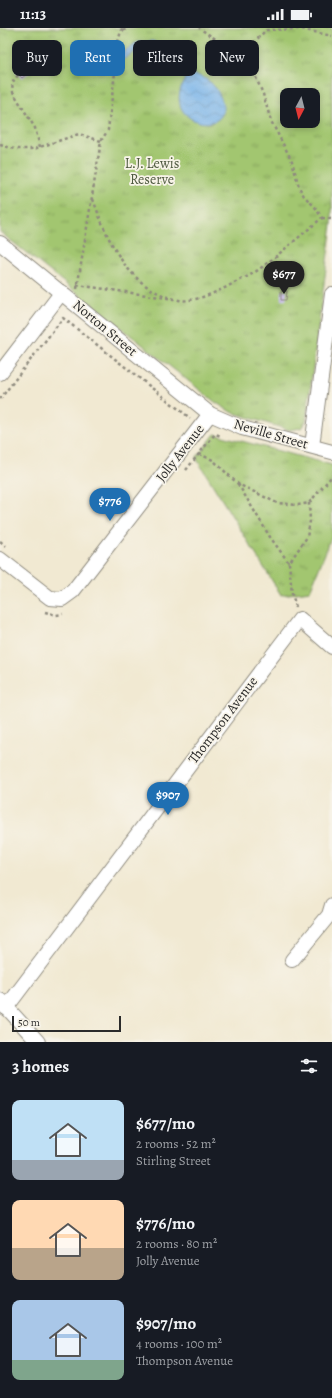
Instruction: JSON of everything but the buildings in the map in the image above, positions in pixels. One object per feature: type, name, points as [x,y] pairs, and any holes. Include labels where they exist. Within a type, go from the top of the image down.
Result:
[{"type":"street","name":"Norton Street","points":[[0,243],[210,414]]},
{"type":"street","points":[[0,373],[62,292]]},
{"type":"street","points":[[312,446],[332,294]]},
{"type":"street","name":"Neville Street","points":[[210,414],[242,428],[332,452]]},
{"type":"street","name":"Jolly Avenue","points":[[0,559],[50,598],[62,599],[73,591],[210,414]]},
{"type":"street","points":[[300,619],[332,646]]},
{"type":"street","name":"Thompson Avenue","points":[[3,1004],[300,619]]},
{"type":"street","points":[[292,960],[330,915],[332,905]]},
{"type":"street","points":[[3,1004],[38,1042]]},
{"type":"path","points":[[76,296],[93,199],[100,141],[108,130],[116,64],[114,55],[123,29],[127,28]]},
{"type":"path","points":[[199,28],[217,40]]},
{"type":"path","points":[[256,40],[266,30],[301,29],[332,36]]},
{"type":"path","points":[[17,76],[12,83],[13,92],[35,128],[40,147]]},
{"type":"path","points":[[255,76],[263,94],[271,121],[292,161],[300,188],[304,196],[315,207],[322,218]]},
{"type":"path","points":[[0,145],[15,149],[40,147],[79,134],[100,141]]},
{"type":"path","points":[[93,199],[113,247],[128,270],[141,282],[160,293],[181,300]]},
{"type":"path","points":[[77,285],[181,300],[206,296],[257,271],[322,218],[332,219]]},
{"type":"path","points":[[0,399],[63,318],[190,418],[188,422]]},
{"type":"path","points":[[199,454],[214,460],[238,484],[270,537],[289,563],[292,594],[300,619]]},
{"type":"path","points":[[238,484],[277,503],[298,505],[309,503],[332,476]]},
{"type":"path","points":[[289,563],[307,537],[310,521],[309,503]]},
{"type":"path","points":[[0,541],[12,550]]},
{"type":"green space","name":"L.J. Lewis Reserve","points":[[0,28],[332,28],[332,223],[306,421],[301,428],[289,430],[231,412],[215,402],[0,232]]},
{"type":"green space","points":[[215,434],[332,465],[332,536],[310,591],[281,595],[196,458]]},
{"type":"water","points":[[133,45],[133,53],[125,58],[125,51]]},
{"type":"water","points":[[182,76],[197,76],[206,79],[212,84],[218,92],[223,107],[220,117],[212,122],[201,122],[190,118],[182,109],[179,96],[185,79]]}]
